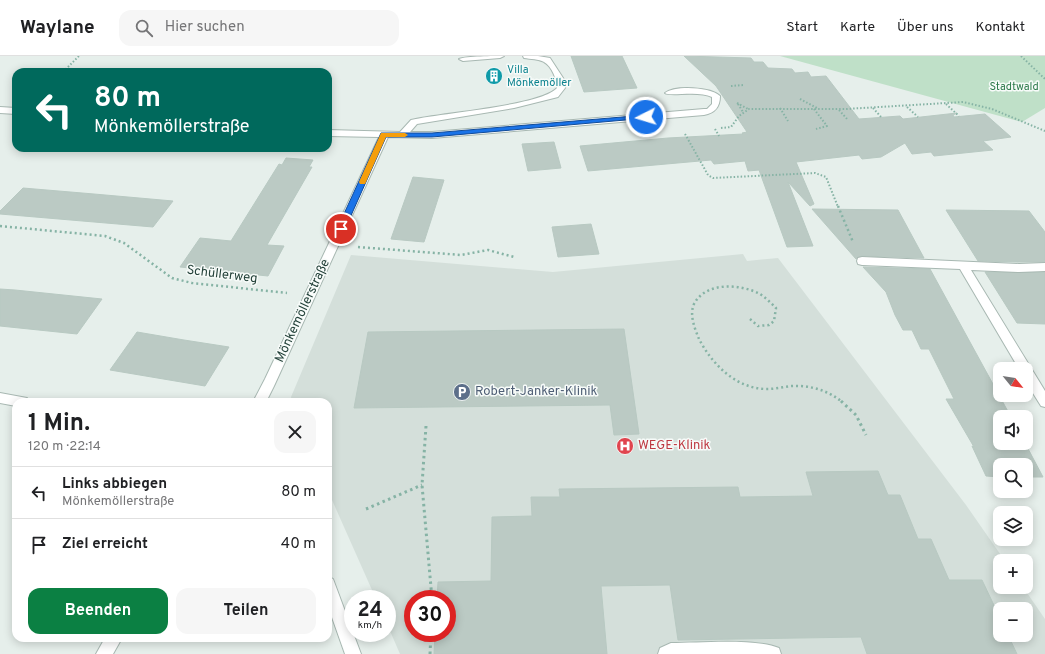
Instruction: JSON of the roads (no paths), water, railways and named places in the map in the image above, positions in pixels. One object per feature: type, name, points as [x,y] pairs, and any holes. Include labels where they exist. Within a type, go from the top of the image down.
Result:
[{"type":"street","points":[[463,59],[500,56]]},
{"type":"street","points":[[402,135],[414,122],[456,114],[487,111],[539,100],[555,95],[561,88],[561,81],[555,70],[546,60],[527,56]]},
{"type":"street","points":[[332,133],[432,135],[710,111],[716,104],[716,96],[700,90],[669,93]]},
{"type":"street","points":[[0,110],[12,111]]},
{"type":"street","name":"Mönkemöllerstraße","points":[[261,398],[311,295],[384,135]]},
{"type":"street","points":[[862,262],[1045,267]]},
{"type":"street","points":[[963,265],[1021,362]]},
{"type":"street","points":[[1033,382],[1045,402]]},
{"type":"street","points":[[0,398],[12,400]]},
{"type":"street","points":[[332,596],[352,654]]},
{"type":"street","points":[[104,654],[112,642]]},
{"type":"street","points":[[666,654],[671,651],[734,650],[749,650],[773,654]]},
{"type":"place","name":"Villa Mönkemöller","points":[[494,76]]},
{"type":"place","name":"Robert-Janker-Klinik","points":[[462,392]]},
{"type":"place","name":"WEGE-Klinik","points":[[625,446]]},
{"type":"park label","name":"Stadtwald","points":[[1014,87]]}]
